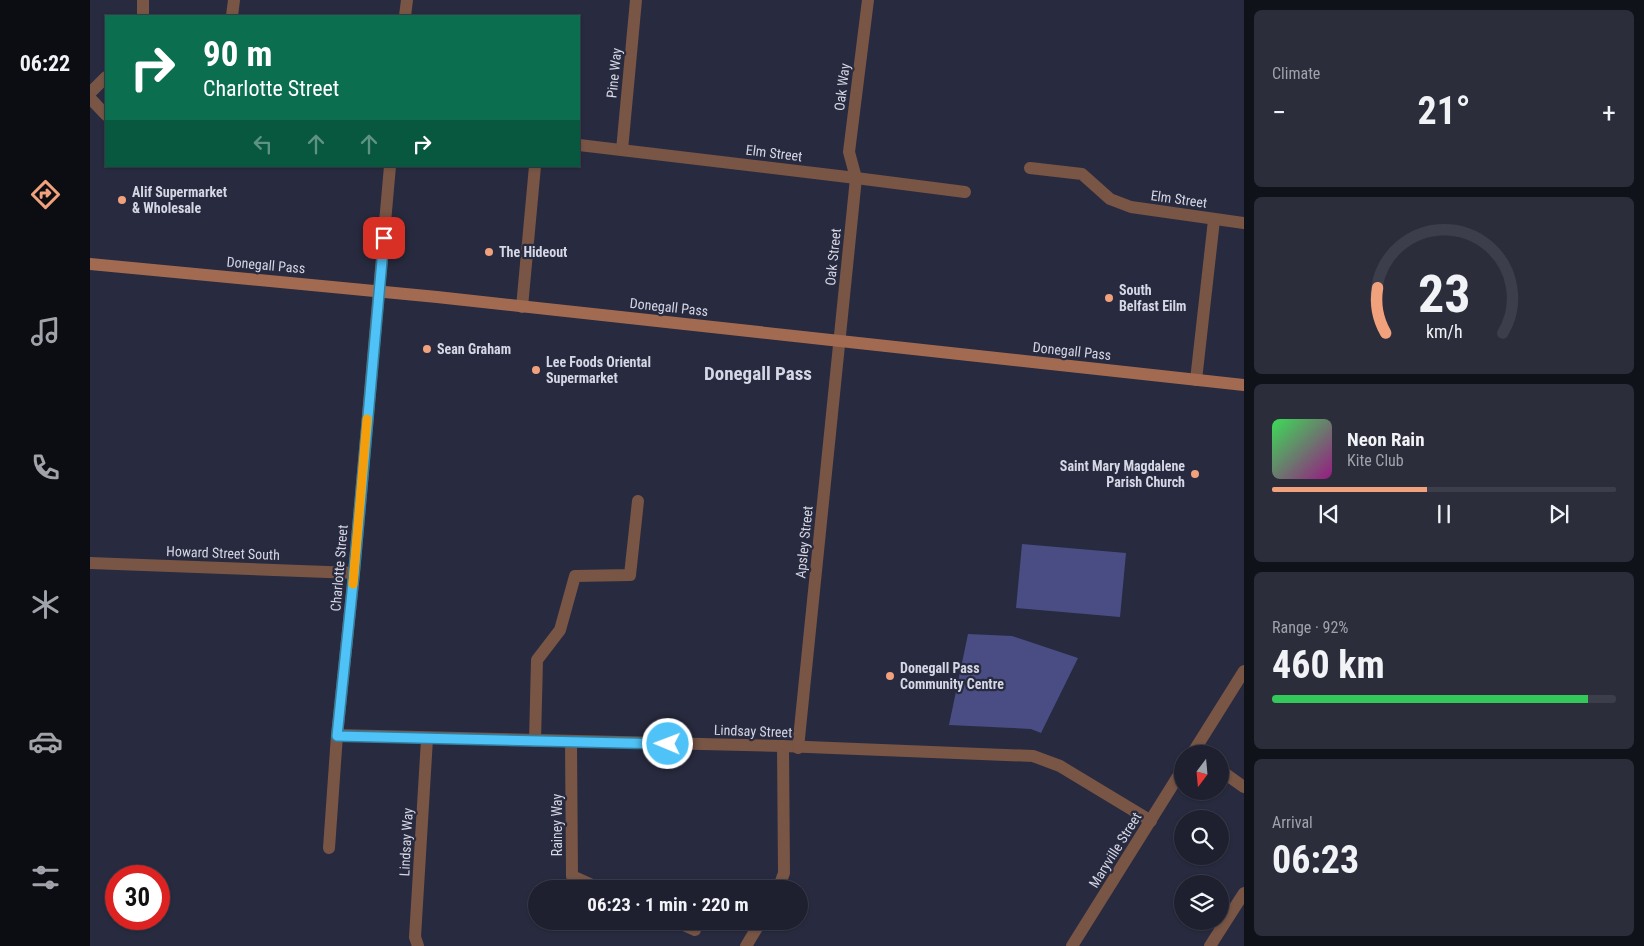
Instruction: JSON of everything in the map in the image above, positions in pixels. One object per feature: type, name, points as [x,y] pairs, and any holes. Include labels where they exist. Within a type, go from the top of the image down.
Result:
[{"type":"street","points":[[143,0],[143,15]]},
{"type":"street","points":[[232,15],[234,0]]},
{"type":"street","points":[[405,15],[407,0]]},
{"type":"street","name":"Pine Way","points":[[622,150],[636,0]]},
{"type":"street","name":"Oak Way","points":[[856,178],[848,152],[868,0]]},
{"type":"street","points":[[90,93],[105,78]]},
{"type":"street","points":[[90,98],[105,114]]},
{"type":"street","name":"Elm Street","points":[[580,145],[965,192]]},
{"type":"street","name":"Charlotte Street","points":[[329,848],[337,736],[354,573],[390,167]]},
{"type":"street","points":[[522,307],[535,167]]},
{"type":"street","name":"Elm Street","points":[[1030,168],[1082,174],[1110,199],[1131,208],[1244,223]]},
{"type":"street","name":"Oak Street","points":[[840,340],[856,178]]},
{"type":"street","name":"Elm Street","points":[[1196,380],[1214,220]]},
{"type":"street","name":"Donegall Pass","points":[[90,264],[380,291],[1244,385]]},
{"type":"street","name":"Apsley Street","points":[[798,748],[840,340]]},
{"type":"street","points":[[535,741],[537,660],[560,630],[575,576],[630,575],[638,502]]},
{"type":"street","name":"Howard Street South","points":[[90,563],[354,573]]},
{"type":"street","points":[[1199,745],[1244,671]]},
{"type":"street","name":"Lindsay Street","points":[[337,736],[783,746],[1033,756],[1060,766],[1151,821]]},
{"type":"street","name":"Lindsay Way","points":[[418,946],[415,937],[427,739]]},
{"type":"street","name":"Rainey Way","points":[[571,742],[572,876],[581,880]]},
{"type":"street","points":[[781,880],[784,873],[783,746]]},
{"type":"street","points":[[1229,776],[1244,787]]},
{"type":"street","name":"Maryville Street","points":[[1072,946],[1174,783]]},
{"type":"street","points":[[1210,946],[1244,893]]},
{"type":"street","points":[[746,946],[756,930]]},
{"type":"shaded area","points":[[1022,544],[1126,553],[1120,617],[1016,608]]},
{"type":"shaded area","points":[[968,634],[1012,636],[1078,658],[1041,733],[1031,729],[949,725]]},
{"type":"slow traffic","points":[[353,584],[367,419]]},
{"type":"place","name":"Alif Supermarket & Wholesale","points":[[122,200]]},
{"type":"place","name":"The Hideout","points":[[489,252]]},
{"type":"place","name":"South Belfast Eilm","points":[[1109,298]]},
{"type":"place","name":"Sean Graham","points":[[427,349]]},
{"type":"place","name":"Lee Foods Oriental Supermarket","points":[[536,370]]},
{"type":"place","name":"Saint Mary Magdalene Parish Church","points":[[1195,474]]},
{"type":"place","name":"Donegall Pass Community Centre","points":[[890,676]]},
{"type":"district","name":"Donegall Pass","points":[[758,373]]},
{"type":"route","points":[[384,238],[354,573],[337,736],[668,744]]}]
